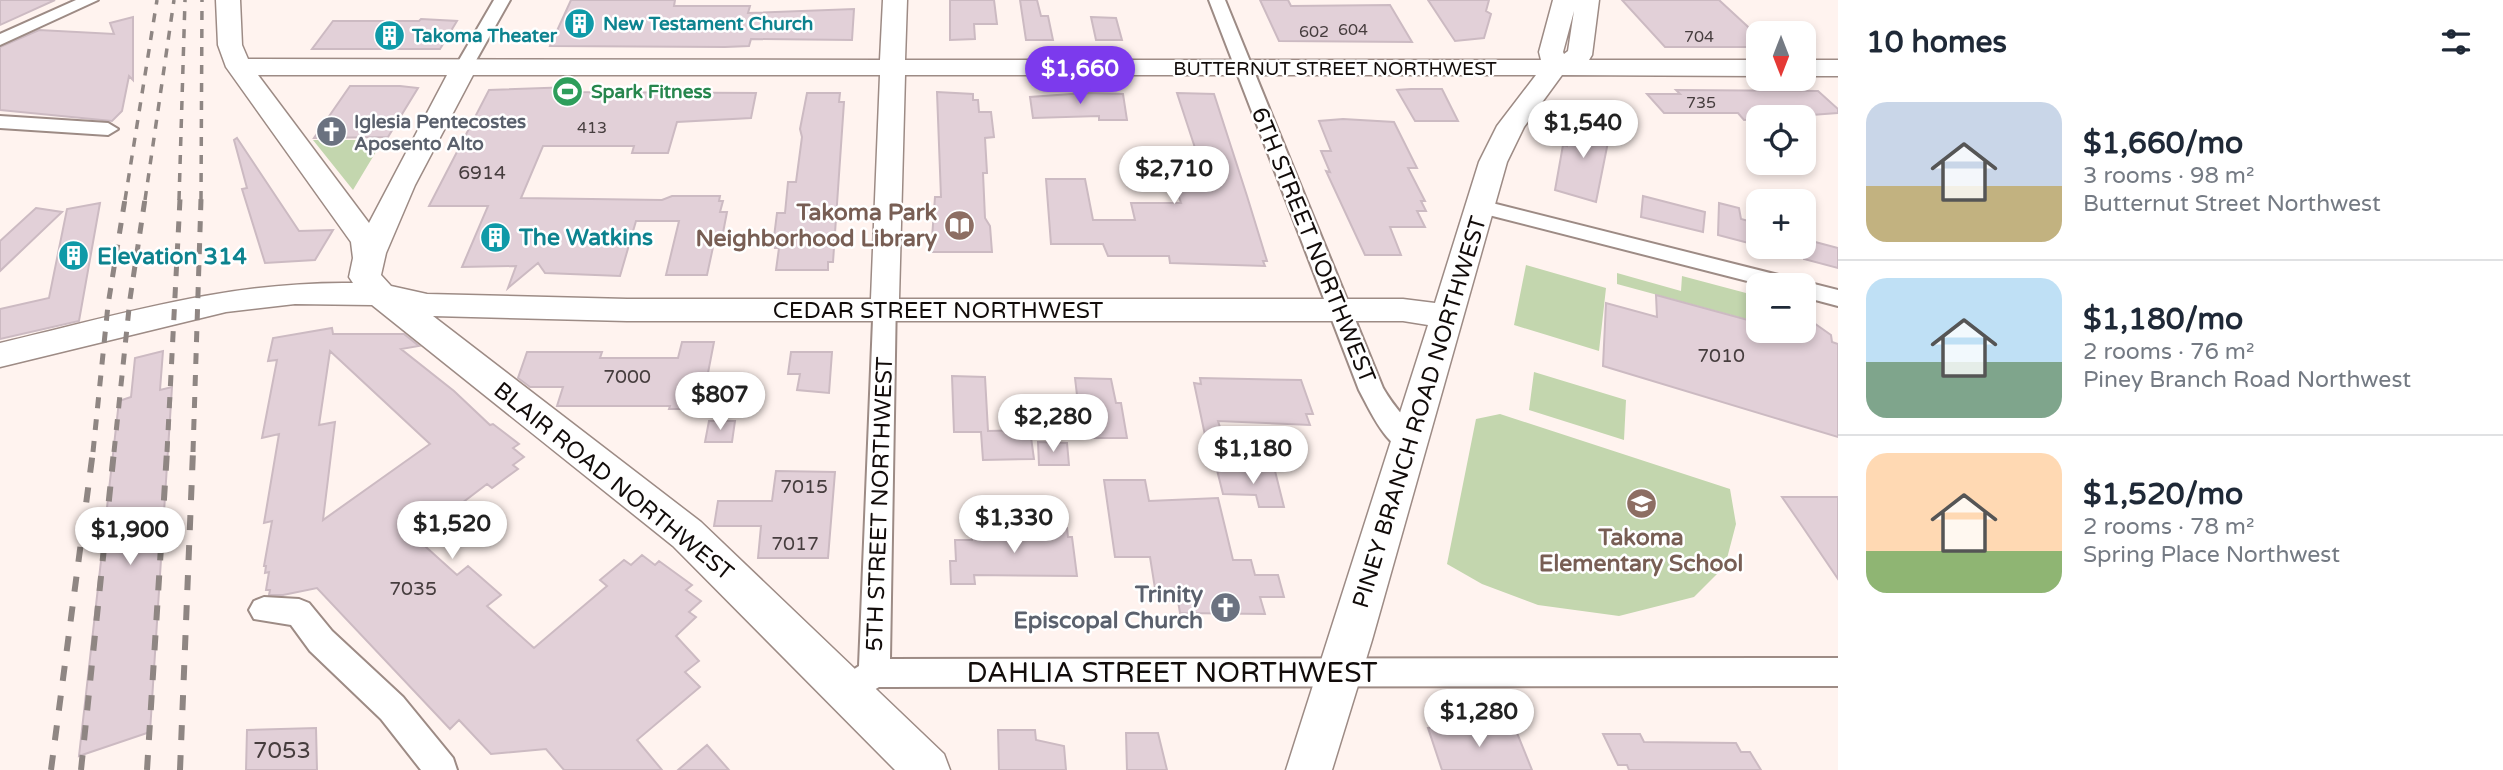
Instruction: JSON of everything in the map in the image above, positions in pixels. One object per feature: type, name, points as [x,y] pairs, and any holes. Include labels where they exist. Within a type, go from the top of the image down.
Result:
[{"type":"street","points":[[0,40],[90,0]]},
{"type":"street","points":[[228,0],[230,46],[239,67],[366,242],[365,277],[401,303]]},
{"type":"street","points":[[367,256],[394,206],[401,185],[502,0]]},
{"type":"street","name":"5TH STREET NORTHWEST","points":[[860,682],[885,303],[895,0]]},
{"type":"street","name":"6TH STREET NORTHWEST","points":[[1217,0],[1377,401],[1410,444]]},
{"type":"street","points":[[1555,68],[1551,52],[1565,0]]},
{"type":"street","name":"PINEY BRANCH ROAD NORTHWEST","points":[[1309,770],[1342,670],[1480,206],[1504,137],[1555,68],[1580,55],[1587,0]]},
{"type":"street","name":"BUTTERNUT STREET NORTHWEST","points":[[239,67],[1746,68]]},
{"type":"street","points":[[1816,68],[1838,68]]},
{"type":"street","points":[[0,122],[108,129]]},
{"type":"street","points":[[1480,206],[1746,274]]},
{"type":"street","points":[[1816,292],[1838,298]]},
{"type":"street","name":"CEDAR STREET NORTHWEST","points":[[0,355],[226,301],[295,293],[401,303],[663,311],[885,303],[1403,310],[1448,317]]},
{"type":"street","name":"CEDAR STREET NORTHWEST","points":[[0,378],[240,318],[401,303]]},
{"type":"street","name":"BLAIR ROAD NORTHWEST","points":[[401,303],[425,327],[687,534],[860,682],[927,770]]},
{"type":"street","points":[[264,610],[299,612],[321,641],[391,708],[441,770]]},
{"type":"street","name":"DAHLIA STREET NORTHWEST","points":[[860,682],[1342,670],[1838,672]]},
{"type":"green space","points":[[313,140],[383,140],[353,190]]},
{"type":"green space","points":[[1526,265],[1606,288],[1599,351],[1514,325]]},
{"type":"green space","points":[[1617,273],[1681,291],[1682,276],[1746,293],[1746,319],[1617,284]]},
{"type":"green space","points":[[1534,372],[1626,400],[1624,440],[1529,410]]},
{"type":"green space","points":[[1500,414],[1730,489],[1736,524],[1725,566],[1694,597],[1619,616],[1538,605],[1482,584],[1447,564],[1476,419]]},
{"type":"building","points":[[0,0],[55,0],[0,25]]},
{"type":"building","points":[[571,0],[675,0],[674,6],[750,6],[748,13],[854,9],[852,40],[751,39],[749,46],[725,47],[550,46]]},
{"type":"building","points":[[950,0],[994,0],[997,24],[974,24],[975,39],[950,40]]},
{"type":"building","points":[[1020,0],[1037,0],[1041,16],[1048,16],[1053,40],[1026,40]]},
{"type":"building","points":[[1260,0],[1288,0],[1291,6],[1390,5],[1412,42],[1279,41]]},
{"type":"building","points":[[1428,0],[1489,0],[1486,11],[1491,14],[1484,38],[1455,41]]},
{"type":"building","points":[[1622,0],[1719,0],[1746,25],[1746,47],[1665,47]]},
{"type":"building","points":[[133,17],[133,80],[129,76],[122,111],[112,121],[0,110],[0,47],[39,30],[114,34],[110,23]]},
{"type":"building","points":[[1091,17],[1116,18],[1122,40],[1096,40]]},
{"type":"building","name":"Takoma Theater","points":[[333,21],[457,21],[440,49],[312,49]]},
{"type":"building","points":[[350,86],[418,88],[388,137],[314,138]]},
{"type":"building","points":[[572,87],[570,92],[756,93],[751,118],[677,122],[668,153],[632,153],[634,146],[543,146],[521,198],[662,200],[672,196],[720,196],[719,201],[723,201],[720,212],[727,212],[722,238],[715,238],[707,275],[666,275],[679,221],[636,221],[620,276],[545,273],[538,263],[508,288],[516,266],[462,267],[488,206],[429,206],[489,90]]},
{"type":"building","points":[[1442,89],[1458,121],[1415,121],[1397,90]]},
{"type":"building","points":[[1676,90],[1818,91],[1838,109],[1838,113],[1816,115],[1816,105],[1746,105],[1746,120],[1738,113],[1664,113],[1647,94],[1680,94]]},
{"type":"building","points":[[937,92],[973,94],[973,100],[978,100],[979,112],[991,112],[994,137],[985,138],[987,173],[983,173],[985,218],[990,226],[992,252],[931,252],[935,197],[941,197]]},
{"type":"building","points":[[807,93],[840,93],[839,102],[844,102],[833,262],[828,262],[828,270],[776,270],[779,248],[775,248],[777,237],[774,237],[777,213],[785,213],[788,182],[796,182],[802,137],[800,129]]},
{"type":"building","points":[[1085,93],[1123,94],[1127,120],[1099,120],[1099,116],[1033,118],[1030,97]]},
{"type":"building","points":[[1177,93],[1214,94],[1267,261],[1263,261],[1265,266],[1170,263],[1169,256],[1108,256],[1103,244],[1051,244],[1046,179],[1085,179],[1093,220],[1135,220],[1131,203],[1181,203],[1169,167],[1191,167],[1189,159],[1199,160]]},
{"type":"building","points":[[1569,118],[1611,127],[1596,202],[1555,190],[1563,145],[1567,146]]},
{"type":"building","points":[[1343,119],[1394,122],[1417,168],[1408,168],[1425,201],[1421,201],[1426,211],[1417,211],[1425,227],[1390,227],[1401,255],[1365,255],[1326,171],[1330,172],[1321,151],[1331,151],[1319,121]]},
{"type":"building","points":[[237,138],[299,231],[333,230],[315,260],[265,263],[242,189],[247,188],[234,140]]},
{"type":"building","points":[[1643,196],[1705,212],[1703,232],[1641,217]]},
{"type":"building","name":"Elevation 314","points":[[100,203],[79,321],[0,339],[0,309],[49,298],[67,209]]},
{"type":"building","points":[[1719,203],[1739,208],[1741,219],[1746,220],[1746,242],[1718,235]]},
{"type":"building","points":[[36,208],[62,212],[0,271],[0,241]]},
{"type":"building","points":[[1816,242],[1838,248],[1838,268],[1804,259],[1816,259]]},
{"type":"building","points":[[1656,295],[1746,319],[1746,343],[1816,343],[1816,324],[1831,335],[1832,342],[1838,344],[1838,437],[1603,366],[1606,303],[1657,317]]},
{"type":"building","points":[[332,328],[333,334],[404,334],[419,346],[401,349],[454,391],[490,425],[493,424],[519,444],[513,448],[524,457],[513,465],[518,469],[492,488],[487,484],[416,538],[457,575],[468,566],[501,595],[487,606],[534,648],[607,586],[600,580],[624,560],[631,565],[642,555],[655,565],[659,561],[692,585],[686,590],[701,601],[689,612],[696,617],[676,636],[699,661],[685,672],[700,687],[637,740],[662,770],[564,770],[546,749],[491,754],[459,720],[450,729],[317,588],[269,595],[270,590],[266,590],[269,572],[265,573],[264,566],[272,521],[264,523],[279,434],[262,438],[277,360],[268,361],[273,338]],"holes":[[[330,351],[430,444],[323,520],[335,422],[319,425]]]},
{"type":"building","points":[[682,342],[714,342],[701,409],[669,409],[670,406],[557,406],[563,387],[530,387],[518,378],[527,352],[602,352],[600,358],[678,358]]},
{"type":"building","points":[[163,351],[160,390],[172,387],[150,732],[79,756],[119,401],[131,397],[135,358]]},
{"type":"building","points":[[791,352],[832,352],[829,393],[797,390],[800,374],[788,374]]},
{"type":"building","points":[[952,376],[985,377],[988,431],[1030,430],[1034,459],[983,460],[981,432],[954,432]]},
{"type":"building","points":[[1075,378],[1111,379],[1116,403],[1121,403],[1127,438],[1082,438]]},
{"type":"building","points":[[1200,378],[1301,380],[1313,414],[1306,414],[1310,425],[1218,421],[1230,458],[1210,459],[1194,383],[1201,384]]},
{"type":"building","points":[[709,421],[735,421],[732,442],[705,442]]},
{"type":"building","points":[[1038,442],[1067,443],[1069,465],[1039,465]]},
{"type":"building","points":[[1217,470],[1275,471],[1284,507],[1259,507],[1256,495],[1223,494]]},
{"type":"building","points":[[776,471],[835,472],[828,558],[758,558],[761,526],[714,526],[718,501],[772,501]]},
{"type":"building","points":[[1104,480],[1145,480],[1149,501],[1218,498],[1233,560],[1251,560],[1255,575],[1278,575],[1284,597],[1260,597],[1265,614],[1180,613],[1178,601],[1157,601],[1150,557],[1115,557]]},
{"type":"building","points":[[1782,497],[1838,497],[1838,579],[1800,523]]},
{"type":"building","points":[[1033,528],[1067,528],[1068,537],[1072,537],[1077,576],[974,575],[975,584],[951,584],[950,561],[956,561],[955,540],[972,540],[972,532],[1033,532]]},
{"type":"building","points":[[316,728],[317,770],[246,770],[247,730]]},
{"type":"building","points":[[1428,728],[1515,728],[1532,770],[1442,770]]},
{"type":"building","points":[[998,730],[1035,730],[1036,740],[1064,746],[1066,770],[999,770]]},
{"type":"building","points":[[1126,733],[1158,733],[1167,770],[1127,770]]},
{"type":"building","points":[[1603,734],[1640,734],[1644,742],[1736,743],[1741,752],[1750,752],[1761,770],[1629,770],[1627,765],[1618,765]]},
{"type":"building","points":[[707,745],[729,770],[678,770]]},
{"type":"railway","points":[[125,200],[157,0]]},
{"type":"railway","points":[[145,200],[174,0]]},
{"type":"railway","points":[[179,200],[185,0]]},
{"type":"railway","points":[[201,200],[202,0]]},
{"type":"railway","points":[[93,452],[108,305],[125,199]]},
{"type":"railway","points":[[114,452],[130,299],[145,199]]},
{"type":"railway","points":[[167,452],[180,199]]},
{"type":"railway","points":[[193,452],[201,199]]},
{"type":"railway","points":[[51,770],[93,451]]},
{"type":"railway","points":[[81,770],[114,451]]},
{"type":"railway","points":[[147,770],[167,451]]},
{"type":"railway","points":[[180,770],[193,451]]},
{"type":"place","name":"New Testament Church","points":[[580,23]]},
{"type":"place","name":"Takoma Theater","points":[[389,35]]},
{"type":"place","name":"Spark Fitness","points":[[568,91]]},
{"type":"place","name":"Iglesia Pentecostes Aposento Alto","points":[[331,132]]},
{"type":"place","name":"Takoma Park Neighborhood Library","points":[[960,225]]},
{"type":"place","name":"The Watkins","points":[[496,237]]},
{"type":"place","name":"Elevation 314","points":[[74,256]]},
{"type":"place","name":"Takoma Elementary School","points":[[1641,503]]},
{"type":"place","name":"Trinity Episcopal Church","points":[[1226,607]]}]
